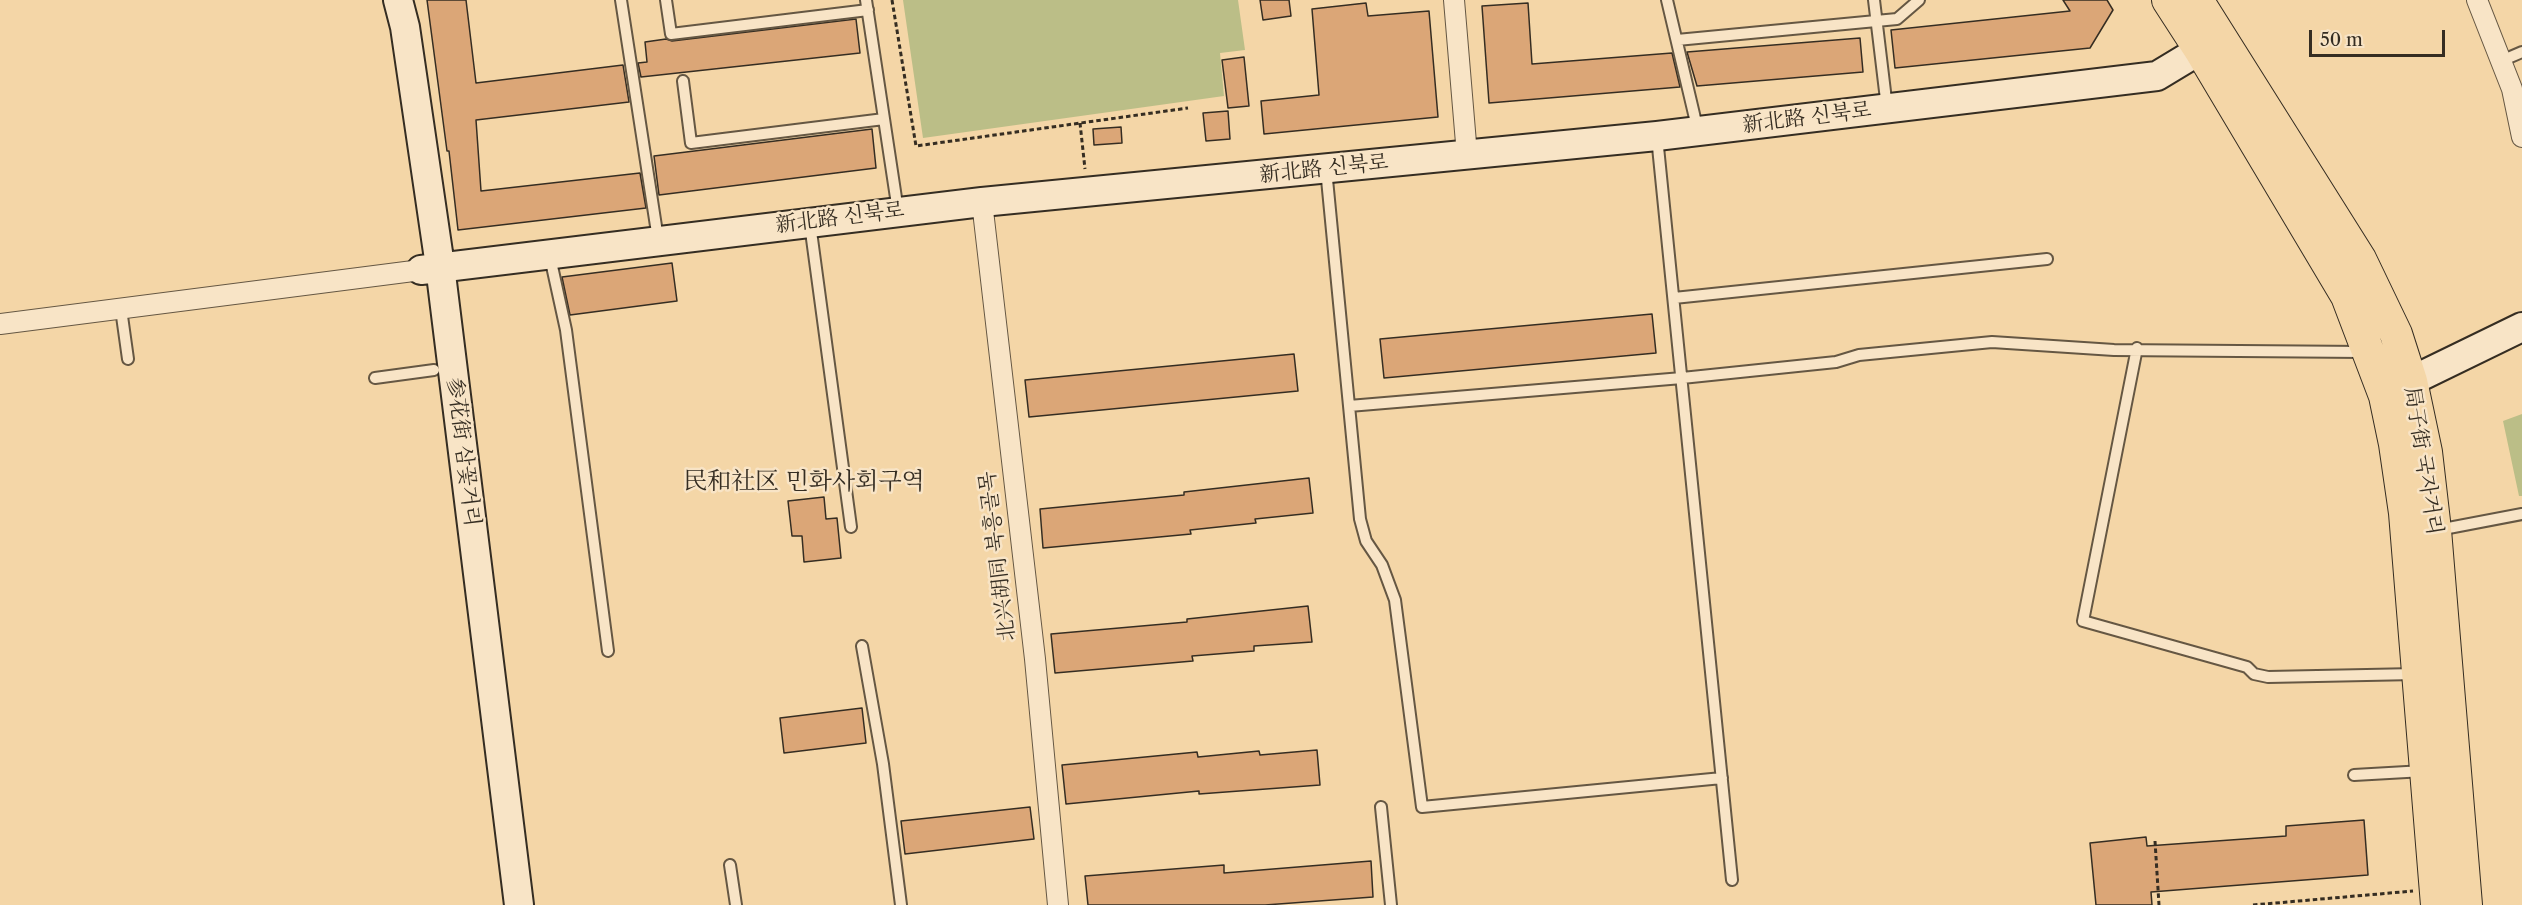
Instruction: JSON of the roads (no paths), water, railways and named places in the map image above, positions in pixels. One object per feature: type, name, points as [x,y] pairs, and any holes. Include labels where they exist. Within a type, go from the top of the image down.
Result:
[{"type":"main road","name":"局子街 국자거리","points":[[2168,0],[2211,45],[2360,259],[2396,334],[2398,389],[2396,444],[2420,674],[2436,897]]},
{"type":"main road","name":"局子街 국자거리","points":[[2197,0],[2211,45],[2347,296],[2369,352],[2398,389],[2426,452],[2435,530],[2466,905]]},
{"type":"street","name":"参花街 삼꽃거리","points":[[381,0],[430,268],[434,370],[500,905]]},
{"type":"street","name":"参花街 삼꽃거리","points":[[398,0],[406,39],[430,268],[519,905]]},
{"type":"street","points":[[1454,0],[1467,155]]},
{"type":"street","points":[[2477,0],[2512,89],[2522,137]]},
{"type":"street","name":"新北路 신북로","points":[[430,268],[982,202],[1657,136],[2157,76],[2211,45]]},
{"type":"street","name":"北兴胡同 북흥골목","points":[[982,202],[1035,660],[1058,905]]},
{"type":"street","points":[[0,324],[430,268]]},
{"type":"street","points":[[2398,389],[2522,327]]},
{"type":"lane","points":[[621,0],[658,240]]},
{"type":"lane","points":[[666,0],[671,34],[867,5],[898,212]]},
{"type":"lane","points":[[1667,0],[1698,131]]},
{"type":"lane","points":[[1874,0],[1887,108]]},
{"type":"lane","points":[[1677,40],[1898,19],[1919,0]]},
{"type":"lane","points":[[2501,60],[2522,52]]},
{"type":"lane","points":[[683,81],[691,142],[884,119]]},
{"type":"lane","points":[[1657,136],[1732,880]]},
{"type":"lane","points":[[1326,168],[1359,519],[1366,541],[1383,565],[1395,600],[1422,807],[1722,778]]},
{"type":"lane","points":[[810,222],[851,527]]},
{"type":"lane","points":[[549,252],[553,279],[566,330],[608,651]]},
{"type":"lane","points":[[1674,298],[2047,260]]},
{"type":"lane","points":[[121,309],[128,359]]},
{"type":"lane","points":[[1348,406],[1682,378],[1836,362],[1859,355],[1992,342],[2114,350],[2136,348],[2369,352]]},
{"type":"lane","points":[[2136,348],[2083,621],[2247,667],[2254,674],[2268,677],[2420,674]]},
{"type":"lane","points":[[375,378],[434,370]]},
{"type":"lane","points":[[2435,530],[2522,514]]},
{"type":"lane","points":[[862,646],[883,764],[901,905]]},
{"type":"lane","points":[[2354,775],[2427,771]]},
{"type":"lane","points":[[1381,807],[1391,905]]},
{"type":"lane","points":[[730,864],[736,905]]},
{"type":"district","name":"民和社区 민화사회구역","points":[[804,482]]}]
